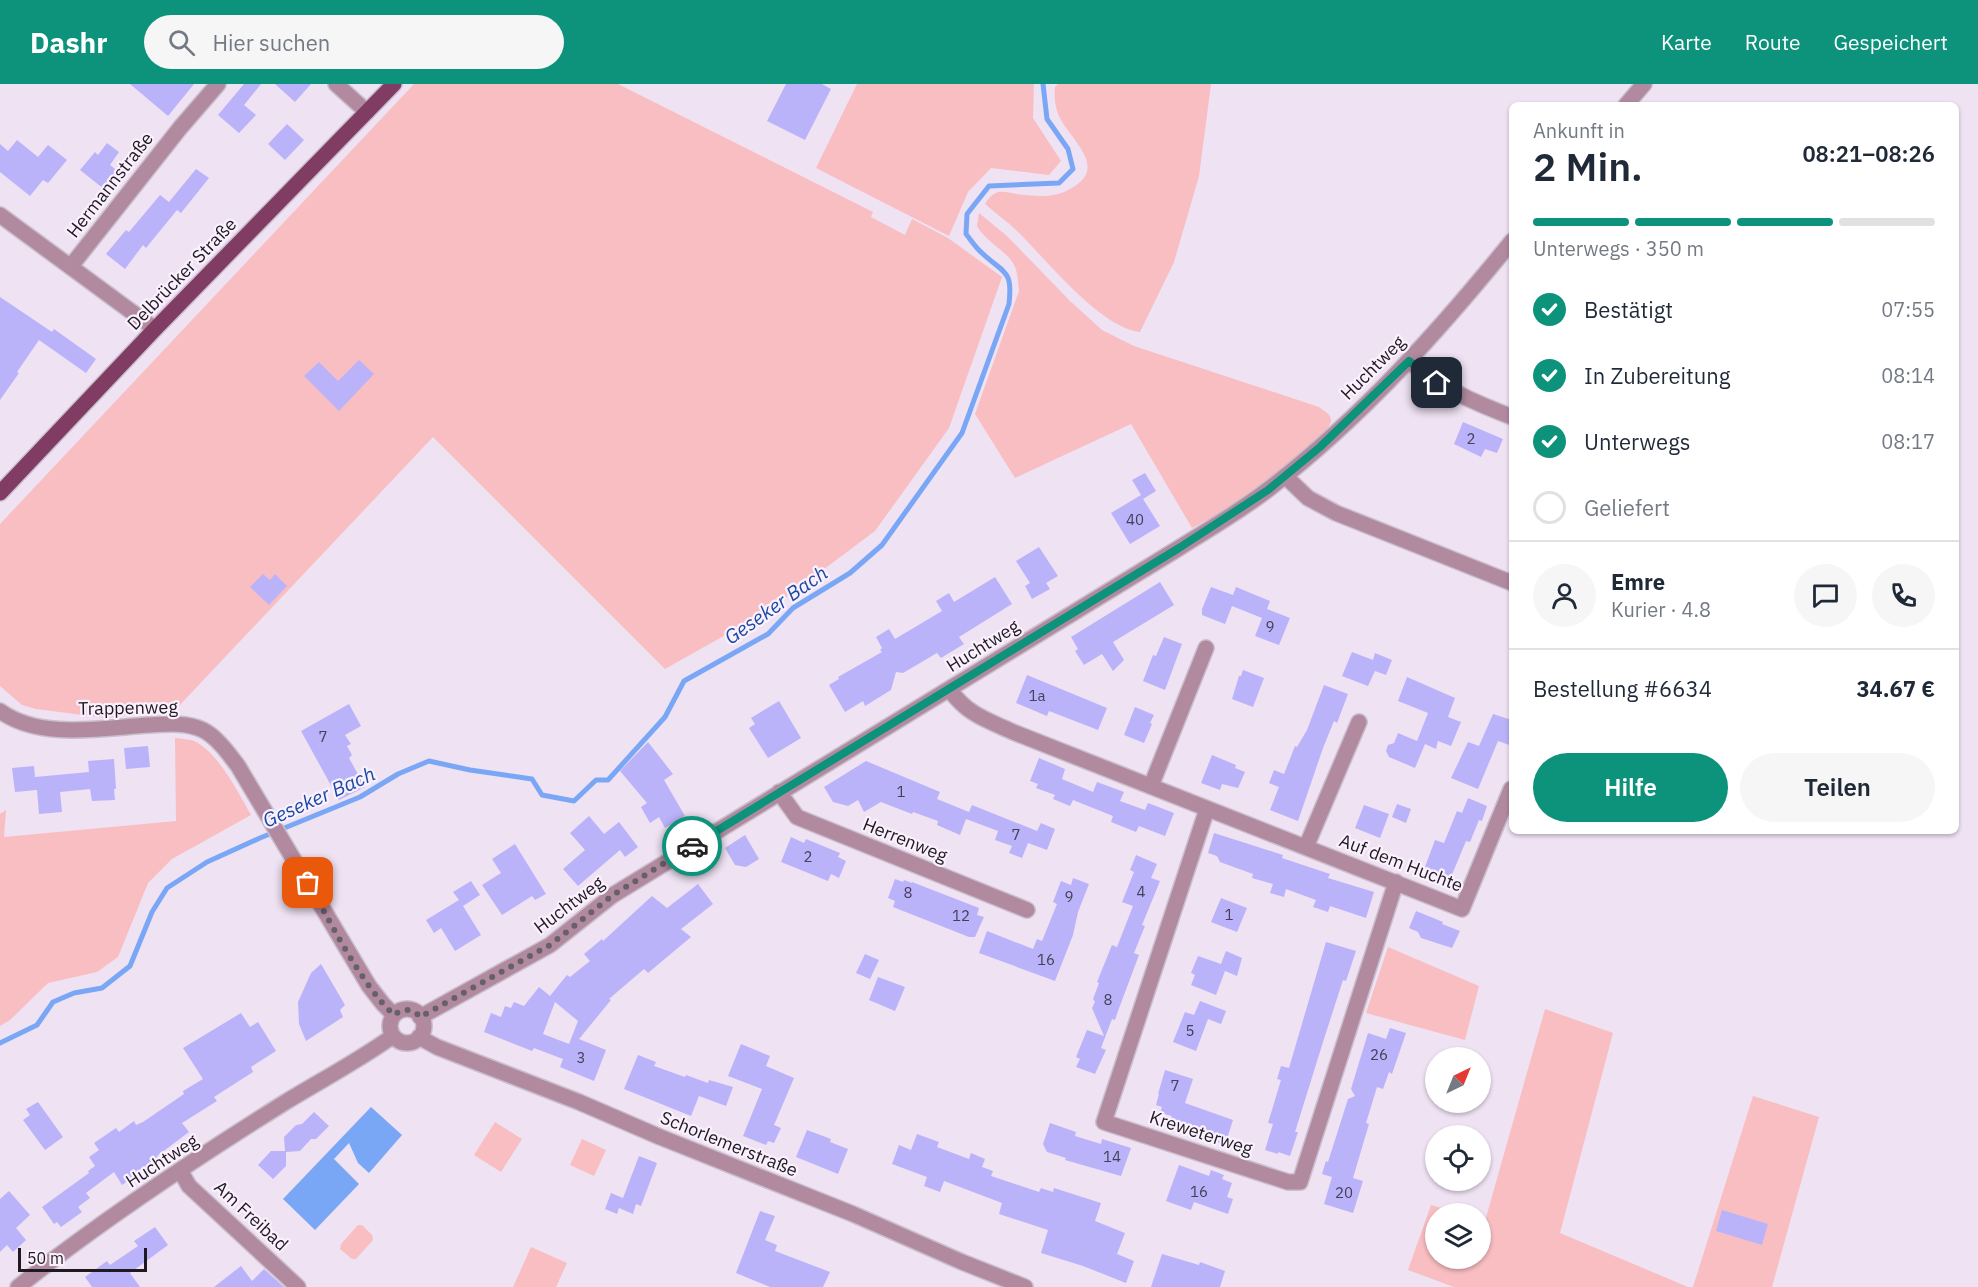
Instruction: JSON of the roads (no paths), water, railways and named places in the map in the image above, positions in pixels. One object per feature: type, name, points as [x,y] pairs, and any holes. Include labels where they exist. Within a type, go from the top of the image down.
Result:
[{"type":"main road","name":"Delbrücker Straße","points":[[0,493],[155,329],[394,84]]},
{"type":"street","name":"Hermannstraße","points":[[71,266],[180,128],[218,84]]},
{"type":"street","points":[[336,84],[367,112]]},
{"type":"street","points":[[1629,102],[1644,84]]},
{"type":"street","name":"Hermannstraße","points":[[0,215],[155,329]]},
{"type":"street","name":"Huchtweg","points":[[420,1017],[550,945],[613,895],[1179,548],[1268,490],[1337,431],[1409,361],[1509,245]]},
{"type":"street","points":[[1409,361],[1451,392],[1509,416]]},
{"type":"street","points":[[1285,476],[1308,498],[1336,513],[1509,582]]},
{"type":"street","points":[[1151,786],[1206,648]]},
{"type":"street","name":"Auf dem Huchte","points":[[949,690],[969,711],[1013,732],[1462,909],[1509,794]]},
{"type":"street","name":"Trappenweg","points":[[0,711],[21,723],[38,728],[94,729],[175,723],[204,730],[223,747],[238,766],[369,986],[394,1015]]},
{"type":"street","points":[[1306,847],[1359,722]]},
{"type":"street","name":"Herrenweg","points":[[779,792],[797,817],[1027,910]]},
{"type":"street","name":"Kreweterweg","points":[[1207,809],[1104,1122],[1287,1182],[1300,1182],[1396,882]]},
{"type":"street","points":[[408,1010],[417,1013],[420,1017],[423,1027],[419,1037],[411,1043],[401,1042],[393,1036],[390,1023],[398,1012],[408,1010]]},
{"type":"street","name":"Huchtweg","points":[[18,1287],[75,1242],[283,1104],[393,1036]]},
{"type":"street","name":"Schorlemerstraße","points":[[419,1037],[437,1047],[579,1102],[670,1142],[853,1214],[962,1263],[1025,1287]]},
{"type":"street","name":"Am Freibad","points":[[180,1172],[189,1186],[298,1287]]},
{"type":"water","points":[[371,1107],[402,1135],[369,1173],[358,1163],[349,1143],[334,1159],[359,1184],[315,1230],[283,1199]]},
{"type":"waterway","name":"Geseker Bach","points":[[0,1043],[37,1025],[53,1002],[74,993],[102,988],[130,966],[152,912],[167,888],[207,862],[360,797],[398,774],[429,761],[470,770],[532,779],[542,795],[574,801],[596,780],[608,780],[665,717],[684,681],[768,634],[793,608],[850,573],[882,545],[962,433],[1009,304],[1008,278],[966,234],[967,214],[989,186],[1059,183],[1073,169],[1068,149],[1047,119],[1043,84]]}]
